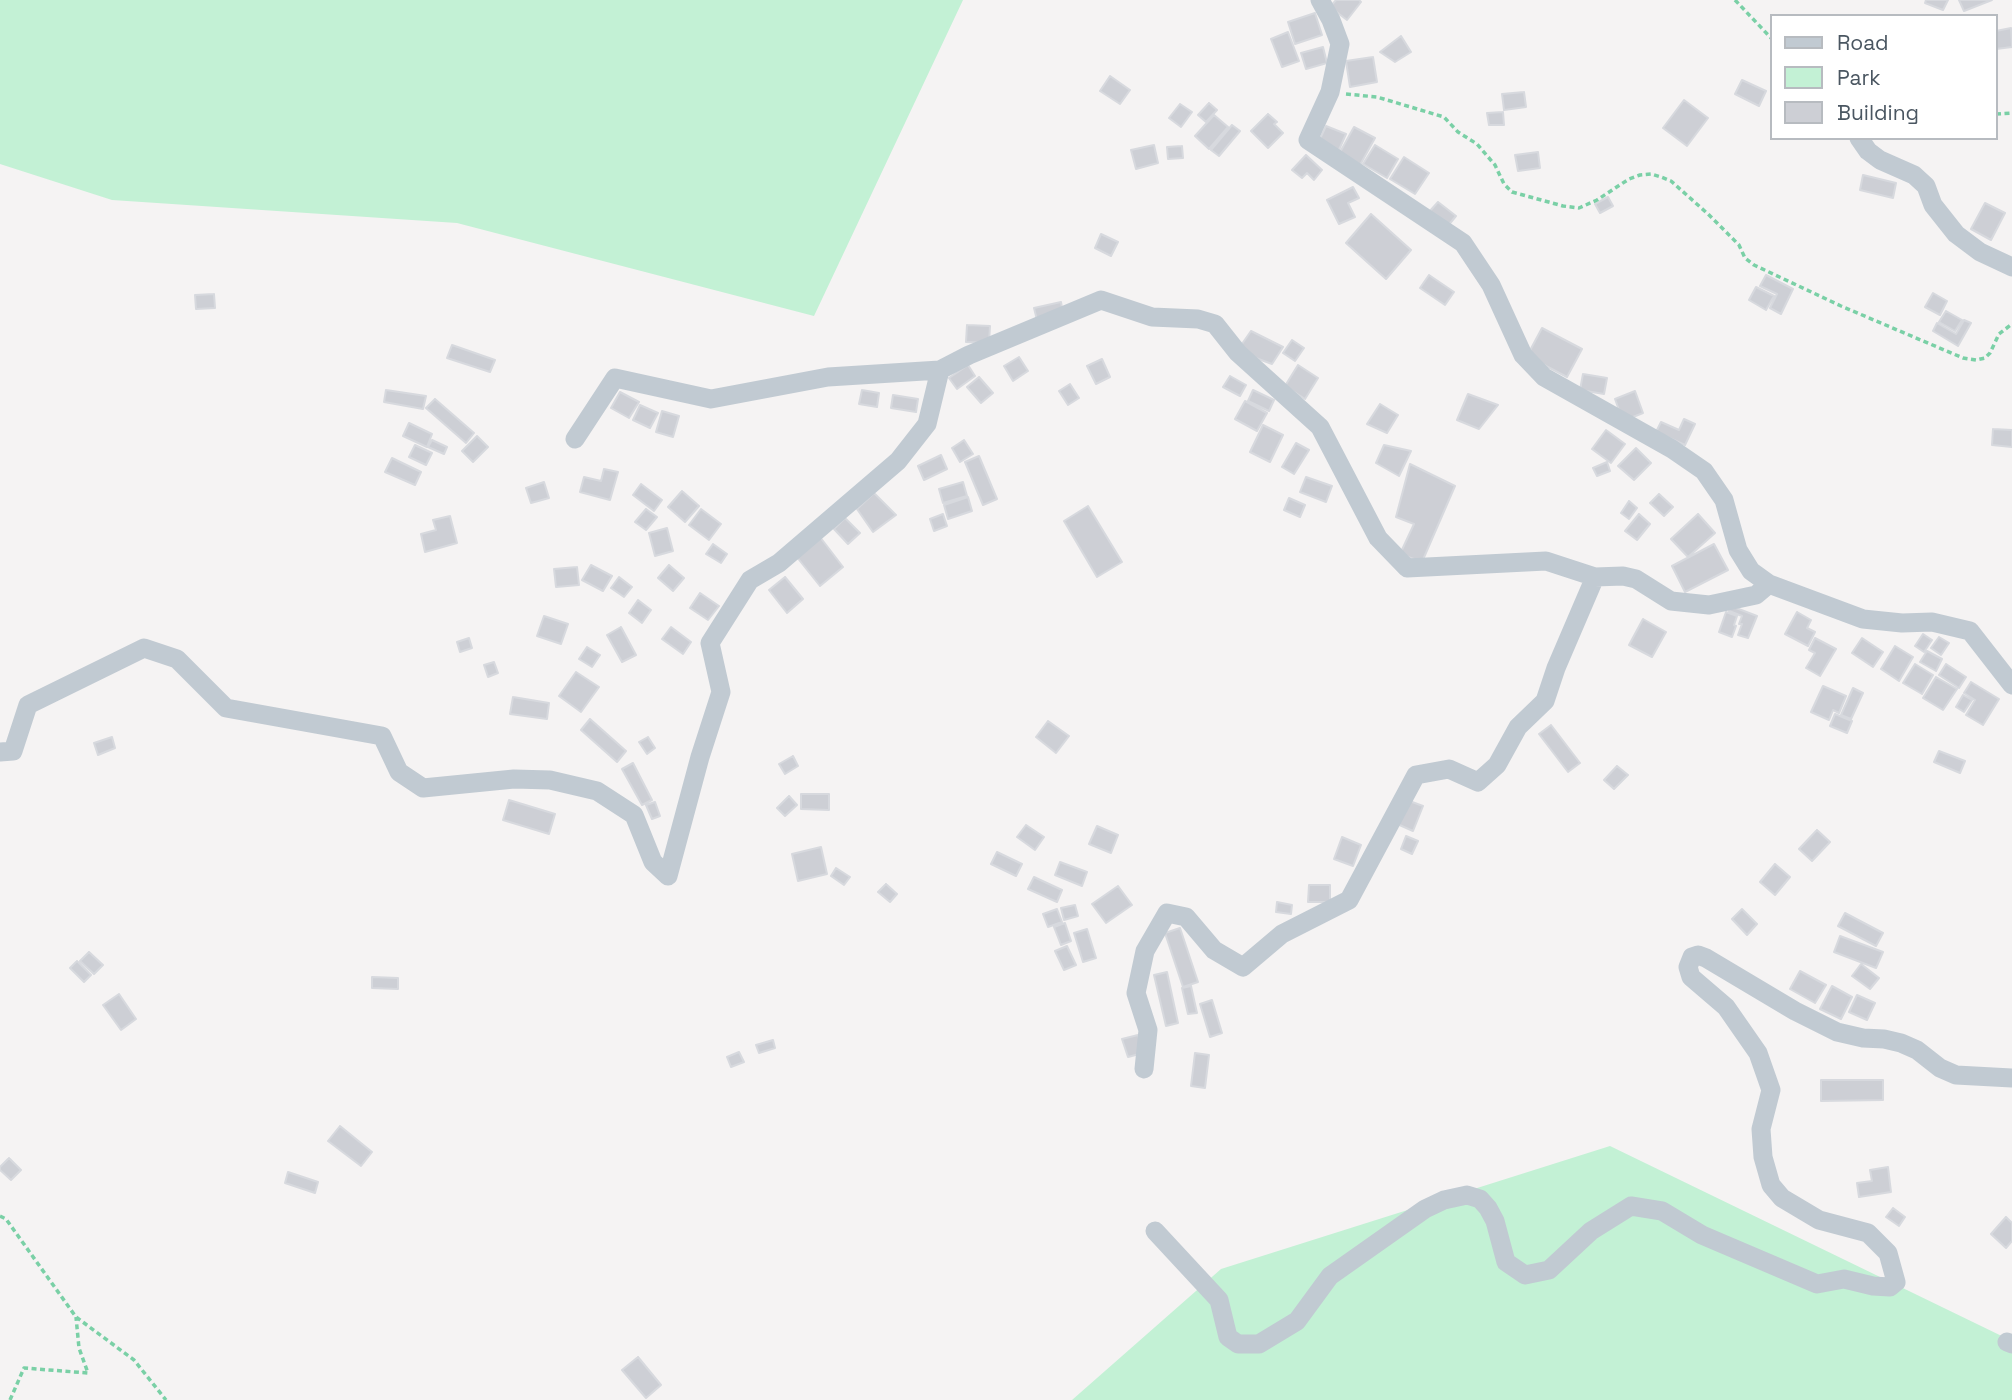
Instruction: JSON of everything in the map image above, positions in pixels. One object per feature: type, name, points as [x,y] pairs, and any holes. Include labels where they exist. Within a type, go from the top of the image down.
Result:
[{"type":"street","points":[[1320,0],[1340,44],[1330,92],[1308,140],[1463,243],[1491,285],[1523,355],[1544,377],[1672,449],[1704,471],[1724,500],[1738,551],[1751,571],[1769,584],[1863,619],[1902,623],[1932,622],[1970,631],[2012,685]]},
{"type":"street","points":[[1860,140],[1868,151],[1880,160],[1914,175],[1926,186],[1933,205],[1956,234],[1980,252],[2012,267]]},
{"type":"street","points":[[575,439],[615,378],[711,399],[828,377],[940,370],[969,355],[1101,300],[1152,317],[1198,319],[1215,324],[1238,353],[1320,427],[1378,538],[1407,568],[1546,561],[1595,577],[1623,576],[1636,579],[1671,601],[1709,605],[1756,595],[1769,584]]},
{"type":"street","points":[[0,752],[13,751],[28,705],[144,648],[177,659],[226,708],[382,736],[399,772],[423,788],[514,779],[550,780],[597,791],[634,815],[653,862],[668,876],[720,692],[710,643],[750,580],[779,563],[898,461],[927,424],[940,370]]},
{"type":"street","points":[[1144,1069],[1148,1030],[1136,993],[1145,951],[1167,913],[1186,917],[1213,950],[1242,967],[1282,934],[1349,900],[1416,775],[1449,769],[1478,782],[1497,765],[1518,727],[1545,701],[1556,668],[1595,577]]},
{"type":"street","points":[[1155,1231],[1219,1300],[1228,1337],[1238,1344],[1259,1344],[1297,1321],[1330,1276],[1425,1209],[1444,1200],[1467,1195],[1480,1199],[1488,1208],[1495,1221],[1506,1262],[1525,1275],[1549,1270],[1591,1231],[1631,1206],[1662,1211],[1702,1235],[1818,1284],[1844,1279],[1890,1287],[1896,1282],[1888,1253],[1868,1233],[1819,1220],[1782,1198],[1771,1185],[1763,1157],[1761,1129],[1771,1090],[1758,1053],[1726,1007],[1691,977],[1688,967],[1692,957],[1698,955],[1706,958],[1796,1012],[1838,1032],[1901,1043],[1917,1049],[1940,1068],[1956,1075],[2012,1078]]},
{"type":"path","points":[[1735,0],[1770,37]]},
{"type":"path","points":[[1330,92],[1377,97],[1444,117],[1458,132],[1477,144],[1495,165],[1504,184],[1512,192],[1563,206],[1579,208],[1640,175],[1651,174],[1671,181],[1739,245],[1745,258],[1754,265],[1841,306],[1964,358],[1985,358],[1999,334],[2012,324]]},
{"type":"path","points":[[0,1216],[6,1219],[76,1317],[134,1360],[166,1400]]},
{"type":"path","points":[[10,1400],[24,1368],[88,1373],[79,1348],[76,1317]]},
{"type":"green space","points":[[0,0],[963,0],[814,316],[457,223],[112,200],[0,164]]},
{"type":"green space","points":[[1610,1146],[2012,1341],[2012,1400],[1072,1400],[1221,1269]]},
{"type":"building","points":[[1336,0],[1361,2],[1347,20],[1330,7]]},
{"type":"building","points":[[1926,0],[1948,0],[1943,10],[1925,3]]},
{"type":"building","points":[[1959,0],[1992,0],[1964,11]]},
{"type":"building","points":[[1315,13],[1322,35],[1295,44],[1288,22]]},
{"type":"building","points":[[2011,28],[2012,47],[1998,49],[1998,31]]},
{"type":"building","points":[[1288,32],[1299,61],[1282,67],[1271,39]]},
{"type":"building","points":[[1401,36],[1411,52],[1395,62],[1380,52]]},
{"type":"building","points":[[1323,47],[1327,63],[1306,69],[1301,53]]},
{"type":"building","points":[[1373,57],[1377,82],[1350,87],[1346,61]]},
{"type":"building","points":[[1110,76],[1130,90],[1120,104],[1100,91]]},
{"type":"building","points":[[1742,80],[1766,91],[1759,106],[1735,94]]},
{"type":"building","points":[[1524,92],[1526,107],[1504,110],[1502,94]]},
{"type":"building","points":[[1684,100],[1708,118],[1687,146],[1663,128]]},
{"type":"building","points":[[1209,103],[1217,110],[1206,122],[1198,115]]},
{"type":"building","points":[[1180,104],[1192,112],[1181,127],[1169,118]]},
{"type":"building","points":[[1503,112],[1504,125],[1489,125],[1487,113]]},
{"type":"building","points":[[1268,114],[1277,122],[1274,124],[1283,133],[1268,148],[1251,131]]},
{"type":"building","points":[[1214,115],[1228,127],[1209,149],[1195,136]]},
{"type":"building","points":[[1232,125],[1240,131],[1219,156],[1211,150]]},
{"type":"building","points":[[1326,126],[1346,134],[1338,152],[1318,143]]},
{"type":"building","points":[[1354,127],[1375,138],[1360,165],[1339,154]]},
{"type":"building","points":[[1154,145],[1158,163],[1136,169],[1131,150]]},
{"type":"building","points":[[1375,145],[1398,159],[1387,178],[1363,164]]},
{"type":"building","points":[[1182,146],[1183,158],[1168,159],[1167,147]]},
{"type":"building","points":[[1538,152],[1540,168],[1518,171],[1515,155]]},
{"type":"building","points":[[1306,155],[1322,170],[1314,180],[1307,173],[1302,178],[1292,170]]},
{"type":"building","points":[[1404,157],[1429,173],[1415,194],[1390,179]]},
{"type":"building","points":[[1863,175],[1896,183],[1893,198],[1860,190]]},
{"type":"building","points":[[1353,187],[1359,198],[1348,203],[1355,217],[1339,224],[1327,200]]},
{"type":"building","points":[[1608,197],[1613,206],[1600,213],[1595,204]]},
{"type":"building","points":[[1438,202],[1456,216],[1447,227],[1429,212]]},
{"type":"building","points":[[1985,203],[2005,213],[1991,240],[1971,229]]},
{"type":"building","points":[[1371,214],[1411,250],[1386,279],[1346,243]]},
{"type":"building","points":[[1101,234],[1118,242],[1111,256],[1095,248]]},
{"type":"building","points":[[1429,275],[1454,292],[1445,305],[1420,288]]},
{"type":"building","points":[[1766,275],[1793,289],[1781,314],[1770,308],[1777,294],[1760,286]]},
{"type":"building","points":[[1756,287],[1774,296],[1766,310],[1749,300]]},
{"type":"building","points":[[1933,293],[1947,301],[1940,315],[1925,307]]},
{"type":"building","points":[[214,294],[215,308],[196,309],[195,295]]},
{"type":"building","points":[[1061,302],[1063,314],[1037,320],[1034,308]]},
{"type":"building","points":[[1946,311],[1962,320],[1955,331],[1939,322]]},
{"type":"building","points":[[1964,320],[1971,323],[1958,346],[1933,331],[1937,323],[1956,334]]},
{"type":"building","points":[[967,325],[990,326],[989,343],[966,342]]},
{"type":"building","points":[[1542,328],[1582,349],[1567,377],[1527,356]]},
{"type":"building","points":[[1251,331],[1283,347],[1272,364],[1237,351]]},
{"type":"building","points":[[1292,340],[1304,348],[1295,361],[1283,353]]},
{"type":"building","points":[[452,345],[495,360],[490,372],[447,358]]},
{"type":"building","points":[[1019,357],[1028,371],[1013,381],[1004,366]]},
{"type":"building","points":[[1102,359],[1110,377],[1096,384],[1087,366]]},
{"type":"building","points":[[968,365],[975,376],[957,389],[949,378]]},
{"type":"building","points":[[1298,365],[1318,378],[1305,399],[1285,386]]},
{"type":"building","points":[[1583,374],[1607,378],[1604,394],[1580,390]]},
{"type":"building","points":[[1230,376],[1246,385],[1240,396],[1223,387]]},
{"type":"building","points":[[979,377],[993,393],[981,403],[967,387]]},
{"type":"building","points":[[1070,384],[1079,398],[1068,405],[1059,391]]},
{"type":"building","points":[[386,390],[426,396],[423,409],[384,402]]},
{"type":"building","points":[[862,390],[879,393],[877,407],[859,404]]},
{"type":"building","points":[[1253,390],[1274,400],[1269,411],[1248,401]]},
{"type":"building","points":[[1635,391],[1643,413],[1623,421],[1615,399]]},
{"type":"building","points":[[620,392],[639,402],[629,418],[611,408]]},
{"type":"building","points":[[1468,394],[1498,405],[1479,429],[1457,420]]},
{"type":"building","points":[[893,395],[918,399],[916,412],[891,408]]},
{"type":"building","points":[[435,399],[474,433],[466,443],[426,408]]},
{"type":"building","points":[[1245,401],[1267,413],[1257,431],[1235,419]]},
{"type":"building","points":[[1380,404],[1398,415],[1387,433],[1367,424]]},
{"type":"building","points":[[640,405],[658,413],[650,428],[633,420]]},
{"type":"building","points":[[662,411],[679,416],[673,437],[656,432]]},
{"type":"building","points":[[1684,419],[1695,424],[1685,445],[1656,432],[1661,422],[1679,430]]},
{"type":"building","points":[[409,423],[432,434],[427,447],[403,436]]},
{"type":"building","points":[[1263,425],[1283,435],[1270,462],[1250,452]]},
{"type":"building","points":[[1993,429],[2012,430],[2012,447],[1992,445]]},
{"type":"building","points":[[1606,430],[1625,444],[1611,463],[1592,449]]},
{"type":"building","points":[[477,436],[488,447],[473,462],[462,451]]},
{"type":"building","points":[[432,440],[447,447],[444,454],[428,447]]},
{"type":"building","points":[[964,440],[973,454],[960,462],[952,448]]},
{"type":"building","points":[[1296,443],[1309,450],[1294,474],[1282,467]]},
{"type":"building","points":[[415,445],[432,453],[426,465],[409,457]]},
{"type":"building","points":[[1384,445],[1411,451],[1399,476],[1376,463]]},
{"type":"building","points":[[1636,448],[1651,463],[1634,480],[1618,466]]},
{"type":"building","points":[[941,455],[947,469],[924,480],[918,466]]},
{"type":"building","points":[[979,456],[997,499],[983,505],[965,462]]},
{"type":"building","points":[[392,458],[421,472],[415,485],[385,472]]},
{"type":"building","points":[[1607,462],[1610,471],[1597,476],[1593,468]]},
{"type":"building","points":[[1410,464],[1455,486],[1422,562],[1400,554],[1414,524],[1396,517]]},
{"type":"building","points":[[604,469],[618,472],[610,500],[580,492],[584,477],[601,481]]},
{"type":"building","points":[[1306,477],[1332,486],[1326,502],[1300,492]]},
{"type":"building","points":[[544,482],[549,498],[531,503],[526,488]]},
{"type":"building","points":[[963,482],[967,496],[943,503],[939,489]]},
{"type":"building","points":[[641,484],[662,500],[654,511],[633,495]]},
{"type":"building","points":[[682,491],[699,506],[685,522],[668,507]]},
{"type":"building","points":[[874,493],[896,515],[873,532],[857,509]]},
{"type":"building","points":[[1659,494],[1673,507],[1664,516],[1650,503]]},
{"type":"building","points":[[968,497],[972,511],[948,519],[944,505]]},
{"type":"building","points":[[1289,498],[1305,505],[1300,517],[1284,510]]},
{"type":"building","points":[[1629,501],[1637,508],[1629,519],[1621,513]]},
{"type":"building","points":[[1088,506],[1122,562],[1097,577],[1064,521]]},
{"type":"building","points":[[646,509],[657,517],[646,530],[635,522]]},
{"type":"building","points":[[701,509],[721,524],[709,540],[689,525]]},
{"type":"building","points":[[943,514],[947,526],[934,531],[930,519]]},
{"type":"building","points":[[1639,514],[1650,524],[1637,540],[1625,531]]},
{"type":"building","points":[[1698,514],[1715,533],[1688,557],[1671,539]]},
{"type":"building","points":[[450,516],[457,543],[425,552],[421,534],[436,530],[433,520]]},
{"type":"building","points":[[845,518],[860,533],[848,544],[834,529]]},
{"type":"building","points":[[667,528],[673,551],[655,556],[649,533]]},
{"type":"building","points":[[820,537],[843,567],[820,586],[796,556]]},
{"type":"building","points":[[713,544],[727,554],[721,563],[706,554]]},
{"type":"building","points":[[1714,544],[1728,570],[1685,592],[1672,566]]},
{"type":"building","points":[[591,565],[612,576],[603,591],[582,580]]},
{"type":"building","points":[[669,565],[684,578],[673,591],[658,578]]},
{"type":"building","points":[[577,567],[579,585],[556,587],[554,569]]},
{"type":"building","points":[[619,577],[632,587],[624,597],[611,588]]},
{"type":"building","points":[[785,577],[803,599],[787,613],[769,590]]},
{"type":"building","points":[[700,593],[719,606],[708,620],[690,608]]},
{"type":"building","points":[[638,600],[651,610],[642,623],[629,613]]},
{"type":"building","points":[[1731,606],[1757,616],[1748,638],[1738,635],[1742,616],[1729,611]]},
{"type":"building","points":[[1726,612],[1737,616],[1732,637],[1719,632]]},
{"type":"building","points":[[1797,612],[1811,620],[1807,628],[1815,632],[1808,646],[1785,634]]},
{"type":"building","points":[[544,616],[568,624],[561,644],[537,636]]},
{"type":"building","points":[[1643,619],[1666,632],[1652,657],[1629,645]]},
{"type":"building","points":[[621,627],[636,655],[622,662],[607,635]]},
{"type":"building","points":[[671,627],[691,642],[683,654],[662,639]]},
{"type":"building","points":[[1923,634],[1932,640],[1924,652],[1915,646]]},
{"type":"building","points":[[1939,637],[1949,643],[1941,655],[1931,648]]},
{"type":"building","points":[[469,638],[472,648],[460,652],[457,642]]},
{"type":"building","points":[[1815,638],[1836,649],[1820,676],[1806,668],[1815,653],[1809,650]]},
{"type":"building","points":[[1862,638],[1883,652],[1873,667],[1852,653]]},
{"type":"building","points":[[1895,646],[1913,657],[1899,681],[1881,669]]},
{"type":"building","points":[[587,647],[600,655],[592,667],[579,659]]},
{"type":"building","points":[[1927,651],[1942,659],[1936,671],[1920,662]]},
{"type":"building","points":[[494,662],[498,673],[488,677],[484,665]]},
{"type":"building","points":[[1915,664],[1933,675],[1922,694],[1903,683]]},
{"type":"building","points":[[1946,664],[1966,677],[1959,688],[1939,675]]},
{"type":"building","points":[[576,672],[599,687],[581,712],[559,696]]},
{"type":"building","points":[[1936,677],[1957,689],[1943,710],[1923,698]]},
{"type":"building","points":[[1971,682],[1999,699],[1983,725],[1966,715],[1975,700],[1964,693]]},
{"type":"building","points":[[1823,686],[1846,696],[1839,713],[1833,710],[1829,720],[1811,712]]},
{"type":"building","points":[[1853,688],[1863,693],[1851,719],[1841,715]]},
{"type":"building","points":[[1963,695],[1972,700],[1964,712],[1956,707]]},
{"type":"building","points":[[513,697],[549,703],[547,719],[510,714]]},
{"type":"building","points":[[1835,714],[1852,721],[1847,733],[1830,726]]},
{"type":"building","points":[[590,719],[626,751],[617,762],[581,730]]},
{"type":"building","points":[[1048,721],[1069,736],[1056,753],[1036,737]]},
{"type":"building","points":[[1551,725],[1580,763],[1568,772],[1539,734]]},
{"type":"building","points":[[112,737],[115,748],[98,755],[94,743]]},
{"type":"building","points":[[648,737],[655,748],[647,754],[639,742]]},
{"type":"building","points":[[1939,751],[1965,761],[1960,773],[1934,762]]},
{"type":"building","points":[[793,756],[798,766],[785,774],[779,764]]},
{"type":"building","points":[[633,763],[652,800],[642,805],[622,769]]},
{"type":"building","points":[[1617,766],[1628,775],[1614,789],[1604,780]]},
{"type":"building","points":[[801,794],[829,794],[829,810],[801,809]]},
{"type":"building","points":[[789,796],[797,805],[785,816],[777,808]]},
{"type":"building","points":[[1404,799],[1423,806],[1413,831],[1395,823]]},
{"type":"building","points":[[509,800],[555,814],[549,834],[503,820]]},
{"type":"building","points":[[655,802],[660,816],[652,819],[646,805]]},
{"type":"building","points":[[1026,825],[1044,837],[1035,850],[1017,837]]},
{"type":"building","points":[[1097,826],[1118,835],[1111,853],[1089,844]]},
{"type":"building","points":[[1817,830],[1830,842],[1812,861],[1799,849]]},
{"type":"building","points":[[1406,836],[1418,841],[1412,854],[1401,849]]},
{"type":"building","points":[[1342,837],[1361,845],[1353,866],[1334,859]]},
{"type":"building","points":[[821,847],[827,874],[798,881],[792,854]]},
{"type":"building","points":[[997,852],[1022,864],[1016,876],[991,864]]},
{"type":"building","points":[[1060,862],[1087,872],[1082,886],[1055,875]]},
{"type":"building","points":[[1775,864],[1790,877],[1775,895],[1760,882]]},
{"type":"building","points":[[836,868],[850,877],[844,885],[831,876]]},
{"type":"building","points":[[1034,877],[1062,890],[1057,902],[1028,889]]},
{"type":"building","points":[[886,884],[897,894],[890,902],[878,892]]},
{"type":"building","points":[[1309,885],[1330,885],[1330,902],[1308,902]]},
{"type":"building","points":[[1118,886],[1132,905],[1106,923],[1092,904]]},
{"type":"building","points":[[1277,902],[1292,905],[1291,914],[1276,912]]},
{"type":"building","points":[[1075,905],[1078,916],[1064,920],[1061,908]]},
{"type":"building","points":[[1057,909],[1062,922],[1048,927],[1043,914]]},
{"type":"building","points":[[1742,909],[1757,924],[1747,935],[1732,919]]},
{"type":"building","points":[[1845,913],[1883,933],[1876,946],[1838,926]]},
{"type":"building","points":[[1065,923],[1071,941],[1061,945],[1054,927]]},
{"type":"building","points":[[1180,928],[1198,982],[1183,987],[1165,933]]},
{"type":"building","points":[[1087,929],[1096,958],[1083,962],[1074,933]]},
{"type":"building","points":[[1840,936],[1883,952],[1876,968],[1834,952]]},
{"type":"building","points":[[1067,946],[1076,965],[1064,970],[1055,951]]},
{"type":"building","points":[[89,952],[103,965],[94,974],[80,961]]},
{"type":"building","points":[[77,961],[91,975],[84,982],[70,968]]},
{"type":"building","points":[[1861,964],[1879,978],[1870,989],[1852,976]]},
{"type":"building","points":[[1800,971],[1826,985],[1815,1003],[1790,989]]},
{"type":"building","points":[[1167,972],[1178,1023],[1166,1026],[1154,975]]},
{"type":"building","points":[[372,977],[398,978],[398,989],[372,988]]},
{"type":"building","points":[[1191,986],[1197,1013],[1188,1014],[1182,988]]},
{"type":"building","points":[[1832,986],[1852,997],[1841,1019],[1820,1009]]},
{"type":"building","points":[[119,994],[136,1019],[121,1030],[103,1005]]},
{"type":"building","points":[[1857,995],[1875,1003],[1867,1020],[1849,1012]]},
{"type":"building","points":[[1212,1000],[1222,1033],[1210,1037],[1200,1004]]},
{"type":"building","points":[[1138,1035],[1143,1053],[1128,1057],[1122,1039]]},
{"type":"building","points":[[773,1040],[775,1048],[759,1053],[756,1045]]},
{"type":"building","points":[[739,1052],[744,1062],[731,1067],[727,1057]]},
{"type":"building","points":[[1195,1053],[1209,1055],[1205,1088],[1191,1086]]},
{"type":"building","points":[[1821,1080],[1883,1080],[1883,1100],[1821,1101]]},
{"type":"building","points":[[340,1126],[372,1152],[361,1166],[328,1141]]},
{"type":"building","points":[[9,1158],[21,1170],[11,1180],[0,1170]]},
{"type":"building","points":[[1888,1167],[1891,1192],[1859,1197],[1857,1183],[1872,1181],[1870,1170]]},
{"type":"building","points":[[288,1172],[318,1182],[315,1193],[285,1183]]},
{"type":"building","points":[[1893,1208],[1905,1217],[1899,1226],[1886,1217]]},
{"type":"building","points":[[2006,1217],[2012,1223],[2012,1241],[2006,1248],[1991,1234]]},
{"type":"building","points":[[638,1357],[661,1385],[646,1398],[622,1370]]}]
